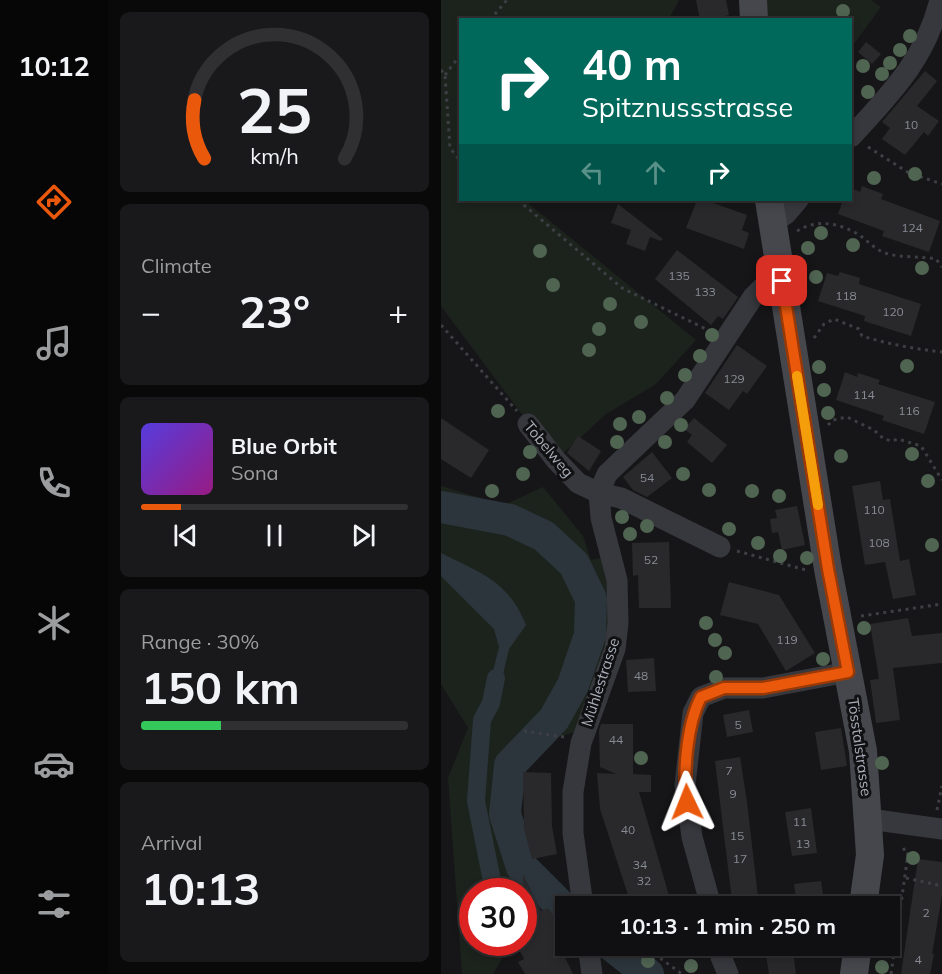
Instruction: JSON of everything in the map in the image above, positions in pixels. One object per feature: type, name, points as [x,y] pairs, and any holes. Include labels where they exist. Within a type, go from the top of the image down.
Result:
[{"type":"main road","points":[[753,0],[754,18]]},
{"type":"main road","name":"Tösstalstrasse","points":[[771,211],[828,569],[863,751],[870,855],[864,896]]},
{"type":"main road","points":[[854,974],[856,956]]},
{"type":"street","points":[[855,140],[903,80],[920,54],[933,26],[940,0]]},
{"type":"street","points":[[771,211],[786,214],[797,201]]},
{"type":"street","points":[[599,493],[607,474],[685,400],[753,297],[765,285],[782,281]]},
{"type":"street","name":"Tobelweg","points":[[528,424],[556,460],[578,483],[599,493],[621,498],[720,547]]},
{"type":"street","name":"Mühlestrasse","points":[[582,896],[573,833],[573,792],[581,743],[615,649],[618,623],[617,580],[601,518],[599,493]]},
{"type":"street","points":[[708,896],[692,837],[685,785],[693,713],[701,697],[724,688],[763,688],[848,672]]},
{"type":"street","points":[[869,819],[942,829]]},
{"type":"street","points":[[590,956],[592,974]]},
{"type":"street","points":[[722,956],[728,974]]},
{"type":"path","points":[[492,18],[507,0]]},
{"type":"path","points":[[445,75],[459,57]]},
{"type":"path","points":[[441,70],[445,75],[450,148],[459,159]]},
{"type":"path","points":[[855,140],[909,173],[942,184]]},
{"type":"path","points":[[519,201],[622,288],[715,334],[725,325],[731,330]]},
{"type":"path","points":[[809,224],[824,223],[855,232],[876,249],[888,254],[936,259],[942,267]]},
{"type":"path","points":[[809,339],[813,339],[824,324],[834,319],[859,329],[862,336],[915,350],[942,352]]},
{"type":"path","name":"Tobelweg","points":[[441,324],[528,424]]},
{"type":"path","points":[[826,427],[833,420],[847,417],[874,430],[884,439],[892,441],[898,439],[921,446],[942,480]]},
{"type":"path","points":[[720,547],[810,572],[828,569]]},
{"type":"path","points":[[838,619],[942,604]]},
{"type":"path","points":[[524,731],[558,735]]},
{"type":"path","points":[[891,974],[908,854],[905,854],[903,844]]},
{"type":"path","points":[[905,878],[942,886]]},
{"type":"path","points":[[657,956],[682,974]]},
{"type":"shaded area","points":[[441,0],[679,0],[670,18],[459,18],[459,201],[530,201],[529,204],[696,340],[656,384],[606,414],[556,460],[441,306]]},
{"type":"shaded area","points":[[753,0],[871,0],[881,7],[852,47],[852,18],[754,18]]},
{"type":"shaded area","points":[[441,486],[504,505],[543,487],[583,536],[591,560],[611,556],[619,600],[585,729],[532,745],[510,765],[505,814],[522,867],[517,878],[459,878],[459,932],[448,778],[468,728],[441,684]]},
{"type":"shaded area","points":[[441,553],[480,573],[501,588],[511,598],[526,625],[509,649],[496,704],[486,700],[499,647],[494,629],[441,576]]},
{"type":"shaded area","points":[[461,956],[501,956],[493,974],[462,974]]},
{"type":"building","points":[[696,0],[726,0],[729,15],[725,16],[726,18],[700,18]]},
{"type":"building","points":[[866,42],[881,54],[872,64],[858,52]]},
{"type":"building","points":[[925,71],[937,81],[917,106],[939,121],[928,136],[924,132],[905,155],[882,139],[890,128],[882,122]]},
{"type":"building","points":[[862,186],[883,194],[881,199],[940,221],[929,252],[882,236],[884,231],[838,214],[843,201],[852,201],[852,188],[860,192]]},
{"type":"building","points":[[697,201],[708,201],[747,215],[742,230],[749,233],[744,249],[686,228]]},
{"type":"building","points":[[618,204],[663,239],[661,241],[650,237],[645,251],[626,244],[631,230],[611,223]]},
{"type":"building","points":[[677,250],[738,297],[723,319],[718,316],[711,325],[655,279]]},
{"type":"building","points":[[840,272],[860,278],[859,284],[921,304],[911,336],[864,321],[865,316],[818,301],[827,273],[838,276]]},
{"type":"building","points":[[737,345],[767,366],[747,394],[743,391],[729,410],[705,393]]},
{"type":"building","points":[[845,372],[857,377],[858,373],[880,380],[878,384],[935,402],[924,434],[882,420],[884,416],[836,400]]},
{"type":"building","points":[[441,418],[489,450],[471,478],[441,459]]},
{"type":"building","points":[[694,418],[727,445],[712,463],[687,442],[692,435],[684,429]]},
{"type":"building","points":[[578,436],[601,451],[589,471],[567,453]]},
{"type":"building","points":[[652,452],[672,478],[647,497],[633,490],[623,477]]},
{"type":"building","points":[[880,481],[883,500],[890,499],[900,561],[909,559],[916,595],[893,599],[885,562],[865,565],[852,486]]},
{"type":"building","points":[[797,506],[805,545],[782,550],[778,532],[772,533],[770,519],[777,518],[775,510]]},
{"type":"building","points":[[669,542],[671,608],[639,608],[638,575],[633,576],[632,543]]},
{"type":"building","points":[[729,582],[779,595],[815,653],[786,671],[758,624],[720,615]]},
{"type":"building","points":[[908,618],[912,636],[942,633],[942,663],[893,668],[900,720],[876,723],[870,680],[879,679],[870,624]]},
{"type":"building","points":[[654,658],[656,691],[628,692],[626,660]]},
{"type":"building","points":[[749,710],[753,732],[727,737],[723,715]]},
{"type":"building","points":[[601,724],[633,724],[633,774],[651,775],[651,792],[639,792],[669,896],[628,896],[600,809],[597,773],[616,774],[600,767],[599,730]]},
{"type":"building","points":[[841,728],[847,766],[821,770],[815,732]]},
{"type":"building","points":[[740,757],[758,896],[732,896],[715,761]]},
{"type":"building","points":[[523,772],[551,773],[552,826],[557,854],[532,859],[524,829]]},
{"type":"building","points":[[811,808],[817,853],[792,856],[785,812]]},
{"type":"building","points":[[918,859],[942,862],[942,895],[932,954],[934,954],[930,974],[901,974]]},
{"type":"building","points":[[821,881],[823,896],[796,896],[794,884]]},
{"type":"building","points":[[537,903],[541,911],[548,908],[555,918],[555,956],[564,956],[573,974],[525,974],[518,962],[524,959],[522,956],[537,956]]},
{"type":"building","points":[[766,956],[794,956],[796,974],[769,974]]},
{"type":"waterway","points":[[441,507],[510,520],[544,536],[574,564],[591,599],[590,635],[573,685],[554,719],[510,765],[505,814],[522,867],[555,900]]},
{"type":"waterway","points":[[491,878],[476,801],[482,720],[491,703],[496,678]]},
{"type":"waterway","points":[[625,956],[648,974]]},
{"type":"slow traffic","points":[[797,376],[818,505]]},
{"type":"route","points":[[687,802],[685,785],[693,713],[701,697],[724,688],[763,688],[848,672],[828,569],[782,281]]}]
